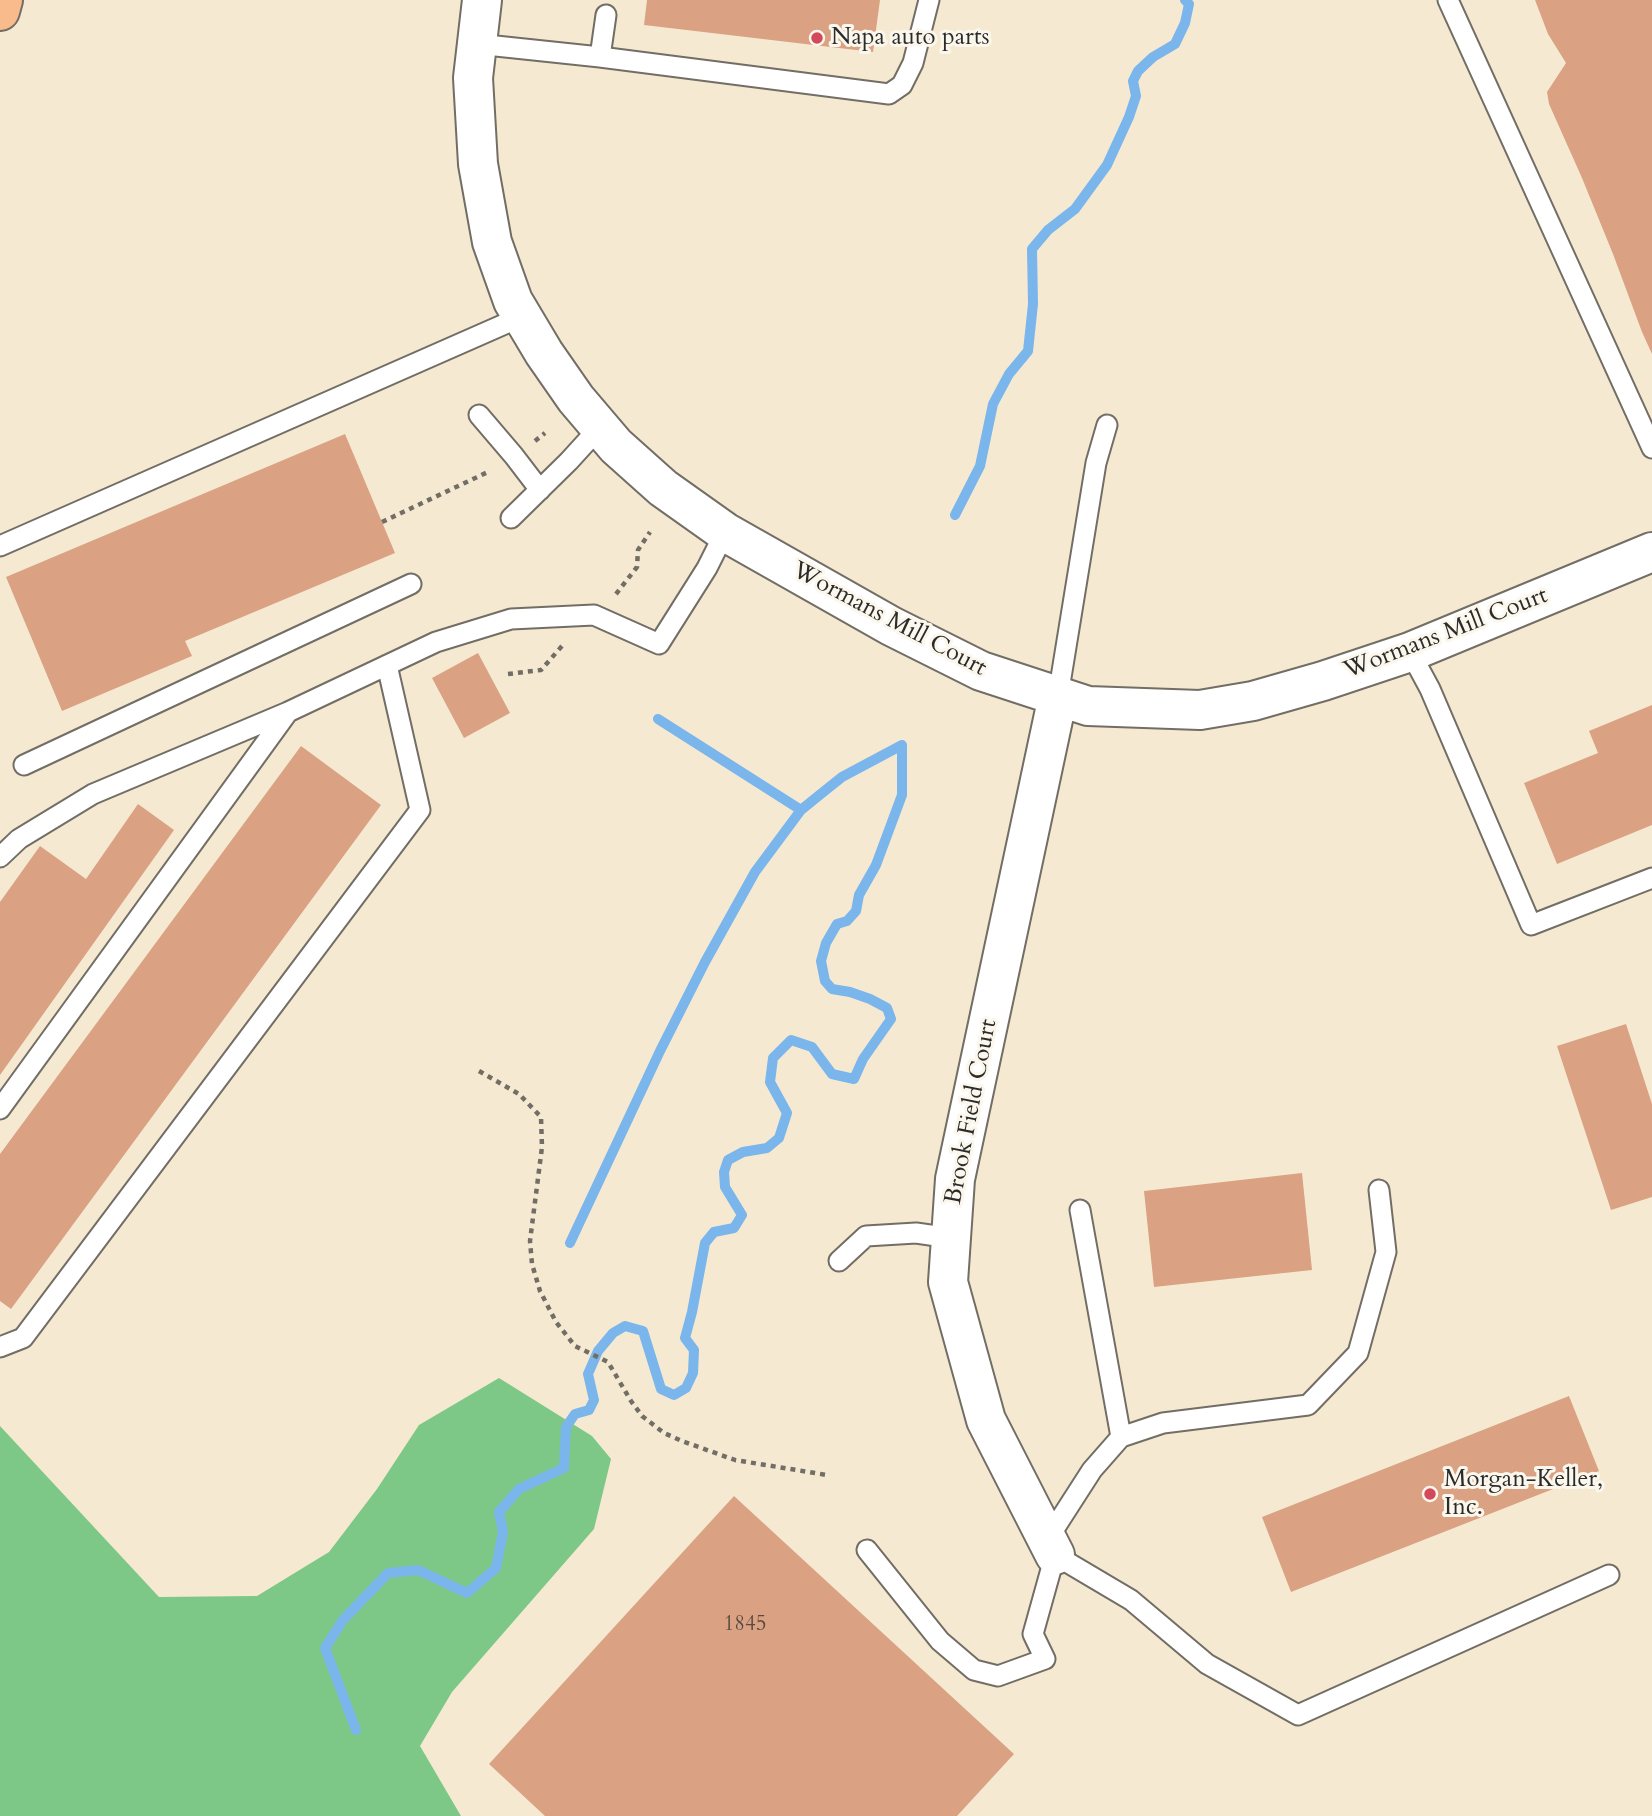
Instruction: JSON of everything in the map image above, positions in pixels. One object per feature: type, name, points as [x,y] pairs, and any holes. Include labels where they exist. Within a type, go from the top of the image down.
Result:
[{"type":"main road","points":[[0,11],[3,0]]},
{"type":"street","name":"Wormans Mill Court","points":[[482,0],[473,79],[478,164],[492,242],[513,301],[544,354],[576,398],[616,446],[663,488],[725,532],[891,626],[970,666],[1088,706],[1200,710],[1253,701],[1410,652],[1652,552]]},
{"type":"street","name":"Brook Field Court","points":[[1051,1547],[986,1420],[948,1282],[955,1179],[1058,696]]},
{"type":"lane","points":[[477,44],[890,94],[902,85],[912,64],[929,0]]},
{"type":"lane","points":[[1448,0],[1652,448]]},
{"type":"lane","points":[[600,57],[606,15]]},
{"type":"lane","points":[[0,546],[523,316]]},
{"type":"lane","points":[[480,415],[540,490]]},
{"type":"lane","points":[[1058,696],[1096,463],[1107,425]]},
{"type":"lane","points":[[511,518],[600,427]]},
{"type":"lane","points":[[0,856],[19,839],[93,794],[288,712],[436,642],[510,619],[594,615],[659,644],[707,568],[725,532]]},
{"type":"lane","points":[[23,765],[411,584]]},
{"type":"lane","points":[[1410,652],[1430,689],[1531,925],[1652,878]]},
{"type":"lane","points":[[0,1347],[23,1338],[420,810],[387,665]]},
{"type":"lane","points":[[0,1109],[288,712]]},
{"type":"lane","points":[[867,1550],[940,1641],[974,1670],[998,1676],[1045,1659],[1033,1634],[1051,1547],[1092,1469],[1121,1437],[1163,1423],[1308,1405],[1358,1353],[1386,1252],[1380,1189]]},
{"type":"lane","points":[[1080,1210],[1121,1437]]},
{"type":"lane","points":[[839,1261],[866,1236],[916,1233],[951,1238]]},
{"type":"lane","points":[[1051,1547],[1130,1600],[1207,1664],[1298,1715],[1609,1575]]},
{"type":"path","points":[[382,522],[499,467],[545,433]]},
{"type":"path","points":[[479,1070],[519,1094],[541,1117],[542,1147],[530,1241],[532,1264],[540,1291],[556,1322],[575,1346],[608,1362],[642,1416],[664,1433],[735,1460],[827,1475]]},
{"type":"green space","points":[[499,1378],[592,1436],[611,1459],[594,1529],[452,1692],[420,1746],[461,1816],[0,1816],[0,1426],[159,1597],[257,1596],[329,1552],[377,1489],[419,1425]]},
{"type":"building","name":"Napa auto parts","points":[[647,0],[880,0],[873,52],[644,25]]},
{"type":"building","points":[[1535,0],[1652,0],[1652,354],[1582,178],[1549,104],[1547,92],[1566,63],[1548,34]]},
{"type":"building","points":[[345,434],[395,553],[185,641],[192,656],[62,711],[6,577]]},
{"type":"building","points":[[478,653],[510,713],[464,738],[432,678]]},
{"type":"building","points":[[1652,705],[1652,825],[1557,864],[1524,783],[1598,753],[1589,731]]},
{"type":"building","points":[[301,746],[381,805],[11,1309],[0,1301],[0,1154]]},
{"type":"building","points":[[138,804],[174,830],[0,1075],[0,902],[40,846],[86,879]]},
{"type":"building","points":[[1626,1024],[1652,1104],[1652,1197],[1611,1210],[1557,1046]]},
{"type":"building","points":[[1302,1173],[1312,1270],[1154,1287],[1144,1191]]},
{"type":"building","name":"Morgan-Keller, Inc.","points":[[1569,1396],[1599,1471],[1291,1592],[1262,1517]]},
{"type":"building","points":[[734,1496],[1014,1754],[957,1816],[545,1816],[489,1764]]},
{"type":"waterway","points":[[955,515],[980,466],[993,404],[1009,374],[1028,351],[1033,304],[1032,249],[1048,230],[1075,209],[1107,165],[1136,96],[1133,81],[1138,71],[1153,57],[1175,44],[1185,23],[1189,4],[1185,0]]},
{"type":"waterway","points":[[658,719],[801,810]]},
{"type":"waterway","points":[[356,1730],[325,1648],[343,1620],[388,1573],[418,1570],[467,1593],[496,1568],[503,1532],[499,1512],[519,1489],[564,1468],[566,1427],[575,1414],[589,1410],[594,1400],[588,1374],[598,1351],[613,1333],[625,1326],[643,1331],[661,1389],[674,1395],[686,1388],[693,1373],[694,1350],[685,1338],[705,1243],[714,1232],[734,1228],[742,1215],[725,1187],[724,1172],[728,1160],[743,1152],[767,1148],[779,1138],[787,1113],[770,1082],[773,1058],[791,1040],[812,1047],[832,1074],[854,1079],[863,1059],[891,1019],[887,1008],[870,999],[832,989],[825,981],[821,961],[826,943],[837,924],[847,921],[856,911],[859,895],[876,865],[902,795],[902,745],[842,777],[801,810],[755,872],[660,1051],[570,1243]]},
{"type":"place","name":"Napa auto parts","points":[[817,38]]},
{"type":"place","name":"Morgan-Keller, Inc.","points":[[1430,1494]]}]
